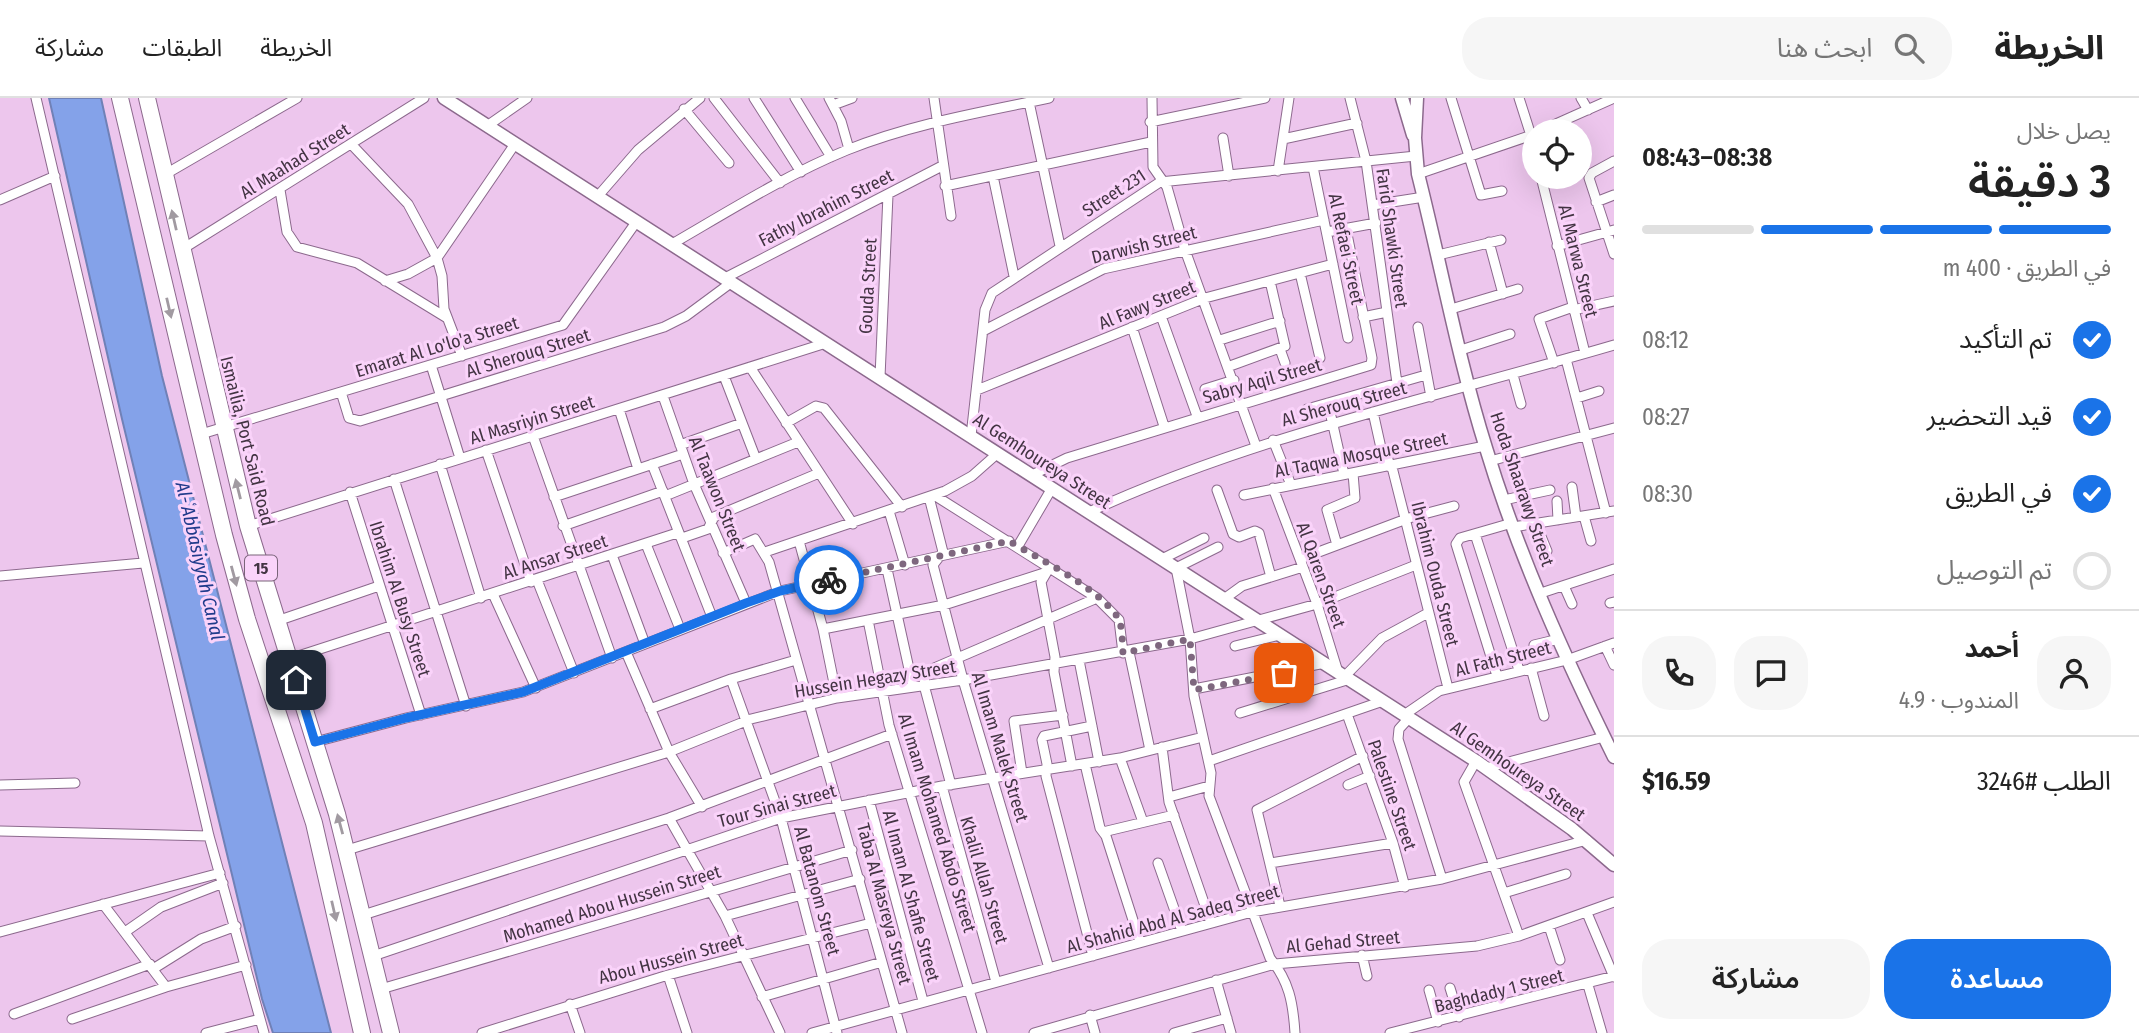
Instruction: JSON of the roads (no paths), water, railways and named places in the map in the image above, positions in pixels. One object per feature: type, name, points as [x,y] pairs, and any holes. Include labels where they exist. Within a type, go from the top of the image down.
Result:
[{"type":"highway","points":[[120,98],[198,435],[247,619],[314,822],[362,1033]]},
{"type":"highway","name":"Ismailia, Port Said Road","points":[[147,98],[248,526],[347,850],[391,1033]]},
{"type":"main road","name":"Al Gemhoureya Street","points":[[444,98],[1384,701],[1481,765],[1611,858]]},
{"type":"main road","name":"Hoda Shaarawy Street","points":[[1402,98],[1415,138]]},
{"type":"main road","name":"Hoda Shaarawy Street","points":[[1417,98],[1415,138],[1418,174],[1485,446],[1513,525],[1567,660],[1614,757]]},
{"type":"street","points":[[36,98],[209,836],[264,1033]]},
{"type":"street","points":[[164,175],[297,98]]},
{"type":"street","name":"Al Maahad Street","points":[[181,250],[424,98]]},
{"type":"street","points":[[487,126],[527,98]]},
{"type":"street","points":[[598,196],[638,150],[700,98]]},
{"type":"street","points":[[714,98],[780,183]]},
{"type":"street","points":[[754,98],[801,172]]},
{"type":"street","points":[[795,98],[831,158]]},
{"type":"street","points":[[849,149],[841,121],[831,102],[852,98]]},
{"type":"street","points":[[934,98],[951,216]]},
{"type":"street","points":[[672,244],[780,183],[849,149],[937,123],[1049,98]]},
{"type":"street","points":[[1152,98],[1150,122],[1154,172],[1163,181],[1256,446]]},
{"type":"street","points":[[1150,122],[1265,98]]},
{"type":"street","points":[[1278,171],[1289,98]]},
{"type":"street","name":"Farid Shawki Street","points":[[1350,98],[1366,161],[1397,383]]},
{"type":"street","points":[[1451,98],[1471,155],[1481,196],[1502,191]]},
{"type":"street","points":[[1520,98],[1530,119]]},
{"type":"street","points":[[1581,98],[1588,110]]},
{"type":"street","name":"Farid Shawki Street","points":[[1568,119],[1614,98]]},
{"type":"street","points":[[1029,102],[1060,246]]},
{"type":"street","points":[[684,109],[729,163]]},
{"type":"street","points":[[1283,139],[1357,123]]},
{"type":"street","points":[[1223,138],[1229,176]]},
{"type":"street","name":"Farid Shawki Street","points":[[1418,174],[1522,138]]},
{"type":"street","points":[[945,186],[1151,142]]},
{"type":"street","points":[[385,281],[408,274],[437,258],[514,144]]},
{"type":"street","points":[[352,145],[408,204],[437,258],[448,319],[462,356]]},
{"type":"street","name":"Street 231","points":[[971,436],[989,298],[1014,276],[1163,181],[1416,156]]},
{"type":"street","points":[[1614,161],[1589,176],[1596,202],[1610,231],[1614,254]]},
{"type":"street","name":"Fathy Ibrahim Street","points":[[729,280],[942,166]]},
{"type":"street","name":"Al Refaei Street","points":[[1313,167],[1348,338]]},
{"type":"street","points":[[0,200],[55,176]]},
{"type":"street","points":[[993,176],[1014,276]]},
{"type":"street","name":"Al Marwa Street","points":[[1544,189],[1585,354]]},
{"type":"street","points":[[280,190],[287,232],[297,247],[349,260],[448,319]]},
{"type":"street","name":"Gouda Street","points":[[880,377],[888,195]]},
{"type":"street","points":[[1596,202],[1614,195]]},
{"type":"street","points":[[1373,205],[1423,197]]},
{"type":"street","name":"Darwish Street","points":[[983,331],[1091,273],[1324,220]]},
{"type":"street","name":"Emarat Al Lo'lo'a Street","points":[[198,435],[567,322],[637,221]]},
{"type":"street","points":[[1326,232],[1376,223]]},
{"type":"street","name":"Sabry Aqil Street","points":[[1032,475],[1067,457],[1242,402],[1368,367],[1372,358],[1346,229]]},
{"type":"street","points":[[1557,246],[1610,231]]},
{"type":"street","points":[[1438,255],[1501,240]]},
{"type":"street","points":[[1489,242],[1503,294]]},
{"type":"street","name":"Al Fawy Street","points":[[977,390],[1205,298],[1334,264]]},
{"type":"street","points":[[1300,273],[1320,358]]},
{"type":"street","name":"Al Sherouq Street","points":[[341,392],[349,418],[355,422],[664,327],[686,316],[729,280]]},
{"type":"street","points":[[1230,366],[1280,349],[1286,342],[1270,281]]},
{"type":"street","points":[[1451,309],[1518,289]]},
{"type":"street","points":[[1554,363],[1539,319],[1573,308],[1614,300]]},
{"type":"street","points":[[1363,317],[1387,312]]},
{"type":"street","points":[[1161,316],[1196,416]]},
{"type":"street","points":[[1220,340],[1280,321]]},
{"type":"street","points":[[1132,327],[1164,426]]},
{"type":"street","points":[[1418,327],[1431,397]]},
{"type":"street","points":[[1461,350],[1510,334]]},
{"type":"street","name":"Al Masriyin Street","points":[[248,526],[826,343]]},
{"type":"street","name":"Al Sherouq Street","points":[[1089,512],[1177,474],[1273,440],[1614,345]]},
{"type":"street","points":[[1280,349],[1285,363]]},
{"type":"street","points":[[1497,676],[1456,546],[1460,538],[1513,525],[1610,512],[1566,359]]},
{"type":"street","points":[[431,365],[460,458]]},
{"type":"street","points":[[750,368],[853,524]]},
{"type":"street","points":[[1307,409],[1426,375]]},
{"type":"street","points":[[1513,375],[1521,404]]},
{"type":"street","points":[[724,376],[756,459]]},
{"type":"street","points":[[1205,389],[1234,380]]},
{"type":"street","points":[[1577,398],[1599,391]]},
{"type":"street","name":"Al Taawon Street","points":[[663,396],[694,484],[746,603]]},
{"type":"street","points":[[1328,403],[1356,497],[1327,510],[1337,545]]},
{"type":"street","points":[[786,423],[816,405],[822,406],[902,507]]},
{"type":"street","points":[[618,409],[638,469]]},
{"type":"street","name":"Ibrahim Ouda Street","points":[[1373,412],[1381,448],[1386,452],[1391,467],[1448,688]]},
{"type":"street","points":[[554,497],[652,464],[742,423]]},
{"type":"street","points":[[1490,461],[1614,428]]},
{"type":"street","points":[[533,436],[577,566],[612,658]]},
{"type":"street","points":[[1273,440],[1291,485]]},
{"type":"street","points":[[563,526],[694,484],[798,442]]},
{"type":"street","name":"Al Taqwa Mosque Street","points":[[1244,495],[1485,446]]},
{"type":"street","points":[[486,450],[534,581],[574,673]]},
{"type":"street","points":[[723,553],[755,539],[765,552],[902,507],[972,476],[998,453]]},
{"type":"street","points":[[440,464],[481,598]]},
{"type":"street","points":[[652,464],[712,617]]},
{"type":"street","name":"Al Ansar Street","points":[[289,659],[676,534],[685,537],[708,529],[714,517],[819,473]]},
{"type":"street","points":[[394,479],[466,706]]},
{"type":"street","points":[[315,742],[536,688],[780,591],[1014,544],[1052,488]]},
{"type":"street","name":"Al Qaren Street","points":[[1273,488],[1344,676]]},
{"type":"street","points":[[1572,488],[1580,517],[1591,541]]},
{"type":"street","points":[[1217,490],[1233,534],[1239,537],[1255,531],[1259,533],[1271,577]]},
{"type":"street","points":[[1504,500],[1550,490]]},
{"type":"street","name":"Ibrahim Al Busy Street","points":[[350,492],[421,715]]},
{"type":"street","points":[[932,496],[1014,544],[1097,598],[1119,620],[1150,750]]},
{"type":"street","name":"Al Imam Malek Street","points":[[932,496],[943,552],[933,565],[957,657],[1049,968]]},
{"type":"street","points":[[1557,501],[1559,520]]},
{"type":"street","points":[[1224,599],[1242,586],[1271,577],[1337,545],[1405,520],[1454,506]]},
{"type":"street","points":[[889,511],[905,565]]},
{"type":"street","points":[[1536,524],[1547,551]]},
{"type":"street","points":[[1475,534],[1520,670]]},
{"type":"street","points":[[1162,559],[1204,538]]},
{"type":"street","points":[[799,541],[824,629],[837,698]]},
{"type":"street","points":[[646,544],[680,629]]},
{"type":"street","points":[[1218,547],[1176,568],[1190,639],[1194,690],[1209,761],[1209,796],[1270,958],[1281,969],[1291,1000],[1295,1033]]},
{"type":"street","name":"Taba Al Masreya Street","points":[[765,552],[780,591],[808,704],[841,805],[902,1033]]},
{"type":"street","points":[[612,555],[645,644]]},
{"type":"street","points":[[0,576],[143,563]]},
{"type":"street","name":"Hussein Hegazy Street","points":[[347,850],[669,752],[744,721],[837,698],[1055,665],[1190,639],[1317,604],[1416,565]]},
{"type":"street","points":[[887,569],[913,687]]},
{"type":"street","points":[[824,629],[944,605],[1049,569]]},
{"type":"street","points":[[1049,569],[1041,582],[1072,766]]},
{"type":"street","points":[[1541,593],[1614,569]]},
{"type":"street","points":[[277,621],[379,586]]},
{"type":"street","points":[[1564,586],[1572,604]]},
{"type":"street","points":[[493,594],[536,688]]},
{"type":"street","points":[[925,685],[925,673],[1097,598]]},
{"type":"street","points":[[1240,713],[1344,676],[1382,638],[1428,612]]},
{"type":"street","name":"Al Imam Mohamed Abdo Street","points":[[868,620],[892,734],[971,988],[982,1033]]},
{"type":"street","points":[[1235,646],[1280,635]]},
{"type":"street","points":[[1534,645],[1559,639]]},
{"type":"street","points":[[1609,645],[1614,665]]},
{"type":"street","name":"Al Fath Street","points":[[1407,716],[1430,695],[1448,688],[1567,660],[1609,645]]},
{"type":"street","points":[[626,652],[669,752],[702,807]]},
{"type":"street","points":[[650,709],[731,679],[796,660]]},
{"type":"street","points":[[1079,660],[1099,762]]},
{"type":"street","points":[[1194,690],[1325,663]]},
{"type":"street","points":[[1531,668],[1544,716]]},
{"type":"street","name":"Al Batanom Street","points":[[731,679],[781,818],[836,1030]]},
{"type":"street","name":"Khalil Allah Street","points":[[925,685],[946,785],[996,982]]},
{"type":"street","points":[[1209,761],[1384,701]]},
{"type":"street","name":"Palestine Street","points":[[1347,714],[1393,843],[1405,887]]},
{"type":"street","points":[[1022,773],[1014,721],[1063,715]]},
{"type":"street","points":[[1407,716],[1399,729],[1398,739],[1442,879]]},
{"type":"street","points":[[1092,726],[1042,739],[1046,776],[1093,956]]},
{"type":"street","points":[[363,915],[702,807],[825,757],[892,734]]},
{"type":"street","name":"Tour Sinai Street","points":[[373,956],[685,848],[781,818],[946,785],[1120,758],[1203,737]]},
{"type":"street","points":[[1519,936],[1464,782],[1481,765],[1608,740]]},
{"type":"street","points":[[1162,747],[1169,797],[1211,923]]},
{"type":"street","points":[[1280,906],[1258,808],[1363,756]]},
{"type":"street","points":[[1120,758],[1143,822]]},
{"type":"street","points":[[1085,764],[1103,832],[1140,942]]},
{"type":"street","points":[[1348,785],[1370,776]]},
{"type":"street","points":[[0,785],[75,783]]},
{"type":"street","points":[[1169,797],[1209,786]]},
{"type":"street","name":"Al Imam Al Shafie Street","points":[[869,800],[923,1001]]},
{"type":"street","points":[[1103,832],[1174,814]]},
{"type":"street","points":[[668,818],[725,916],[780,1033]]},
{"type":"street","points":[[0,831],[209,836]]},
{"type":"street","name":"Al Shahid Abd Al Sadeq Street","points":[[812,1033],[836,1030],[895,1008],[1252,912],[1405,887],[1587,840]]},
{"type":"street","points":[[1270,863],[1393,843]]},
{"type":"street","name":"Mohamed Abou Hussein Street","points":[[381,989],[852,850]]},
{"type":"street","points":[[1158,863],[1182,931]]},
{"type":"street","points":[[0,932],[220,873]]},
{"type":"street","points":[[1504,893],[1566,874]]},
{"type":"street","points":[[725,916],[860,879]]},
{"type":"street","points":[[125,932],[161,907],[223,883]]},
{"type":"street","name":"Al Gehad Street","points":[[1034,1033],[1275,964],[1463,948],[1519,936],[1614,902]]},
{"type":"street","points":[[103,904],[166,987]]},
{"type":"street","points":[[1587,913],[1614,976]]},
{"type":"street","name":"Abou Hussein Street","points":[[482,1033],[668,975],[871,923]]},
{"type":"street","points":[[14,1013],[151,966],[201,939],[236,926]]},
{"type":"street","points":[[1549,926],[1560,960]]},
{"type":"street","points":[[1362,955],[1367,976]]},
{"type":"street","points":[[762,997],[882,962]]},
{"type":"street","points":[[72,1019],[166,987],[247,965]]},
{"type":"street","points":[[668,975],[687,1033]]},
{"type":"street","name":"Baghdady 1 Street","points":[[1390,1033],[1588,985],[1614,976]]},
{"type":"street","points":[[1216,979],[1231,1033]]},
{"type":"street","points":[[1588,985],[1602,1033]]},
{"type":"street","points":[[1450,988],[1459,1017]]},
{"type":"street","points":[[1429,989],[1438,1022]]},
{"type":"street","points":[[570,1004],[580,1033]]},
{"type":"street","points":[[1090,1015],[1095,1033]]},
{"type":"street","points":[[1174,1033],[1227,1018]]},
{"type":"street","points":[[206,1033],[260,1019]]},
{"type":"water","name":"Al-ʿAbbāsiyyah Canal","points":[[49,98],[101,98],[162,376],[331,1033],[273,1033],[262,999],[122,419]]}]
